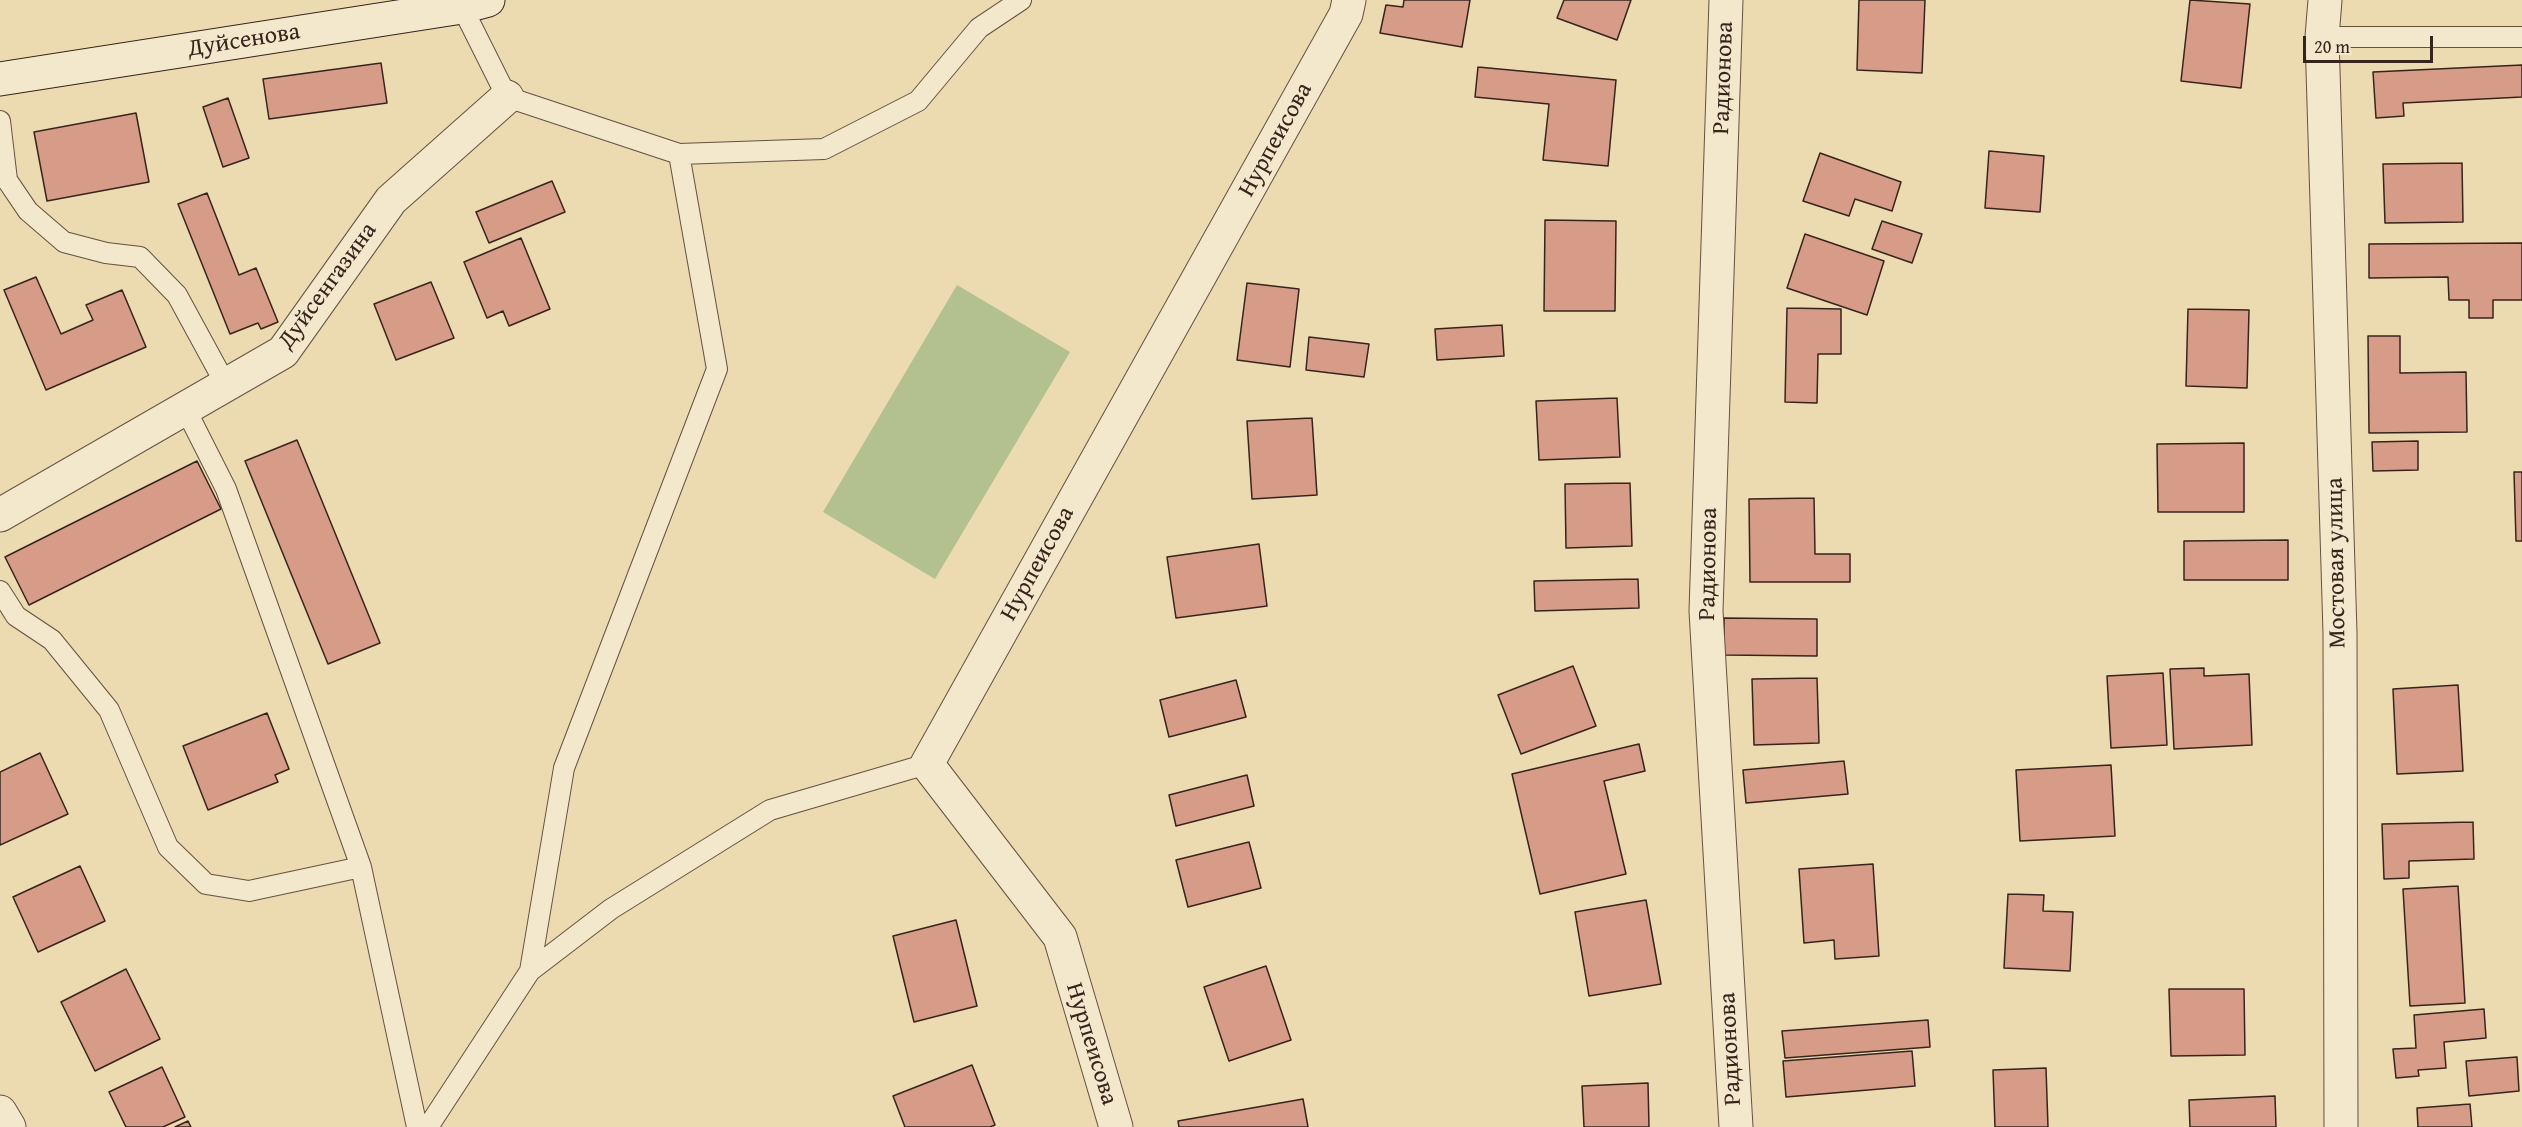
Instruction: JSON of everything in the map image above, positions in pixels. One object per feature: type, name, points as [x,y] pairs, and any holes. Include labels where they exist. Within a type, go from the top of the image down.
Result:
[{"type":"street","name":"Нурпеисова","points":[[1116,1127],[1060,937],[927,764],[1346,14],[1349,0]]},
{"type":"street","name":"Радионова","points":[[1726,0],[1706,611],[1736,1127]]},
{"type":"street","name":"Мостовая улица","points":[[2325,0],[2322,37],[2340,633],[2341,1127]]},
{"type":"street","name":"Дуйсенова","points":[[0,79],[475,4]]},
{"type":"street","name":"Дуйсенгазина","points":[[0,515],[283,352],[391,200],[507,97]]},
{"type":"street","points":[[0,1112],[9,1127]]},
{"type":"lane","points":[[475,4],[507,97],[679,154],[824,149],[918,101],[979,28],[1021,0]]},
{"type":"lane","points":[[2322,37],[2522,36]]},
{"type":"lane","points":[[0,121],[7,180],[28,211],[64,243],[106,253],[140,256],[177,295],[226,385]]},
{"type":"lane","points":[[530,971],[564,768],[717,369],[679,154]]},
{"type":"lane","points":[[185,408],[226,489],[361,867],[417,1127]]},
{"type":"lane","points":[[0,591],[15,616],[52,640],[109,710],[168,846],[207,884],[249,891],[361,867]]},
{"type":"lane","points":[[428,1127],[530,971],[611,909],[770,810],[927,764]]},
{"type":"green space","points":[[957,285],[1070,352],[935,579],[823,512]]},
{"type":"building","points":[[1404,0],[1470,0],[1462,47],[1380,33],[1386,5],[1403,7]]},
{"type":"building","points":[[1564,0],[1631,0],[1617,40],[1557,18]]},
{"type":"building","points":[[1859,0],[1925,0],[1922,73],[1857,70]]},
{"type":"building","points":[[2190,0],[2250,4],[2241,88],[2181,81]]},
{"type":"building","points":[[381,63],[387,103],[269,119],[263,79]]},
{"type":"building","points":[[2522,65],[2522,97],[2403,103],[2404,116],[2376,118],[2373,72]]},
{"type":"building","points":[[1478,67],[1616,80],[1608,166],[1543,160],[1549,104],[1475,97]]},
{"type":"building","points":[[228,98],[249,158],[223,167],[203,107]]},
{"type":"building","points":[[136,113],[149,182],[47,201],[34,132]]},
{"type":"building","points":[[1989,151],[2044,156],[2040,212],[1985,208]]},
{"type":"building","points":[[1820,153],[1901,182],[1892,211],[1855,199],[1849,216],[1803,201]]},
{"type":"building","points":[[2462,163],[2463,222],[2385,223],[2383,164]]},
{"type":"building","points":[[552,181],[565,212],[489,243],[476,212]]},
{"type":"building","points":[[207,193],[239,275],[256,268],[278,322],[261,329],[258,323],[230,334],[178,204]]},
{"type":"building","points":[[1545,220],[1616,221],[1615,311],[1544,311]]},
{"type":"building","points":[[1882,221],[1922,234],[1912,263],[1872,249]]},
{"type":"building","points":[[1805,234],[1884,261],[1867,315],[1787,288]]},
{"type":"building","points":[[521,238],[550,309],[509,326],[503,311],[487,318],[464,262]]},
{"type":"building","points":[[2522,243],[2522,300],[2493,300],[2493,318],[2469,318],[2469,300],[2449,300],[2448,277],[2369,278],[2369,244]]},
{"type":"building","points":[[36,277],[61,334],[93,320],[86,305],[122,290],[146,347],[46,390],[4,290]]},
{"type":"building","points":[[431,282],[454,338],[396,360],[374,304]]},
{"type":"building","points":[[1247,283],[1299,289],[1290,367],[1237,360]]},
{"type":"building","points":[[1787,308],[1841,309],[1841,354],[1818,354],[1817,403],[1785,402]]},
{"type":"building","points":[[2188,309],[2249,310],[2247,388],[2186,386]]},
{"type":"building","points":[[1502,325],[1504,356],[1437,360],[1435,329]]},
{"type":"building","points":[[2368,336],[2400,336],[2400,373],[2466,372],[2467,432],[2369,433]]},
{"type":"building","points":[[1309,337],[1369,344],[1364,377],[1306,370]]},
{"type":"building","points":[[1617,398],[1620,457],[1539,460],[1536,401]]},
{"type":"building","points":[[1312,418],[1317,495],[1252,499],[1247,421]]},
{"type":"building","points":[[297,440],[380,643],[328,664],[245,461]]},
{"type":"building","points":[[2418,441],[2418,470],[2373,471],[2372,442]]},
{"type":"building","points":[[2244,443],[2244,512],[2158,512],[2157,444]]},
{"type":"building","points":[[197,461],[221,509],[29,605],[5,557]]},
{"type":"building","points":[[2514,472],[2522,472],[2522,541],[2516,541]]},
{"type":"building","points":[[1630,483],[1632,546],[1566,548],[1565,484]]},
{"type":"building","points":[[1814,498],[1815,554],[1850,554],[1850,582],[1750,582],[1749,499]]},
{"type":"building","points":[[2288,540],[2288,580],[2184,580],[2184,541]]},
{"type":"building","points":[[1259,544],[1267,606],[1176,618],[1167,557]]},
{"type":"building","points":[[1638,579],[1639,608],[1535,611],[1534,581]]},
{"type":"building","points":[[1724,618],[1817,619],[1817,656],[1724,655]]},
{"type":"building","points":[[1573,666],[1596,726],[1521,754],[1498,695]]},
{"type":"building","points":[[2204,668],[2204,676],[2249,674],[2252,745],[2174,749],[2170,669]]},
{"type":"building","points":[[2163,673],[2167,745],[2111,748],[2107,676]]},
{"type":"building","points":[[1817,678],[1819,743],[1754,745],[1752,679]]},
{"type":"building","points":[[1236,680],[1246,717],[1169,737],[1160,700]]},
{"type":"building","points":[[2458,685],[2463,771],[2397,774],[2393,689]]},
{"type":"building","points":[[267,713],[289,769],[275,775],[278,782],[208,810],[183,746]]},
{"type":"building","points":[[1639,744],[1645,771],[1604,781],[1626,874],[1540,894],[1512,774]]},
{"type":"building","points":[[40,753],[68,814],[0,845],[0,772]]},
{"type":"building","points":[[1844,761],[1848,794],[1746,803],[1743,770]]},
{"type":"building","points":[[2111,765],[2115,836],[2020,841],[2016,770]]},
{"type":"building","points":[[1247,775],[1254,806],[1176,826],[1169,795]]},
{"type":"building","points":[[2473,822],[2474,859],[2409,861],[2409,878],[2384,879],[2382,824]]},
{"type":"building","points":[[1249,842],[1261,888],[1188,907],[1176,860]]},
{"type":"building","points":[[1873,864],[1879,956],[1835,959],[1834,940],[1804,943],[1799,869]]},
{"type":"building","points":[[80,866],[105,921],[38,952],[13,897]]},
{"type":"building","points":[[2458,886],[2465,1003],[2410,1006],[2403,889]]},
{"type":"building","points":[[2008,894],[2044,895],[2043,911],[2073,912],[2070,971],[2004,968]]},
{"type":"building","points":[[1646,900],[1661,984],[1589,996],[1575,912]]},
{"type":"building","points":[[956,920],[977,1006],[914,1022],[893,936]]},
{"type":"building","points":[[1266,966],[1291,1040],[1229,1061],[1204,987]]},
{"type":"building","points":[[126,969],[160,1039],[95,1071],[61,1002]]},
{"type":"building","points":[[2169,989],[2244,989],[2245,1055],[2171,1056]]},
{"type":"building","points":[[2484,1009],[2486,1038],[2444,1042],[2446,1068],[2418,1070],[2419,1076],[2396,1078],[2393,1049],[2416,1048],[2414,1015]]},
{"type":"building","points":[[1928,1020],[1930,1047],[1785,1058],[1782,1031]]},
{"type":"building","points":[[1912,1051],[1915,1086],[1786,1097],[1783,1061]]},
{"type":"building","points":[[2517,1057],[2519,1091],[2469,1096],[2466,1061]]},
{"type":"building","points":[[972,1065],[995,1125],[990,1127],[905,1127],[893,1096]]},
{"type":"building","points":[[162,1067],[185,1117],[163,1127],[126,1127],[109,1092]]},
{"type":"building","points":[[2046,1068],[2048,1127],[1995,1127],[1993,1070]]},
{"type":"building","points":[[1648,1083],[1649,1127],[1584,1127],[1582,1086]]},
{"type":"building","points":[[2275,1096],[2276,1127],[2190,1127],[2189,1100]]},
{"type":"building","points":[[1303,1099],[1308,1127],[1179,1127],[1178,1121]]},
{"type":"building","points":[[2470,1104],[2472,1127],[2418,1127],[2417,1108]]},
{"type":"building","points":[[188,1121],[191,1127],[175,1127]]}]
